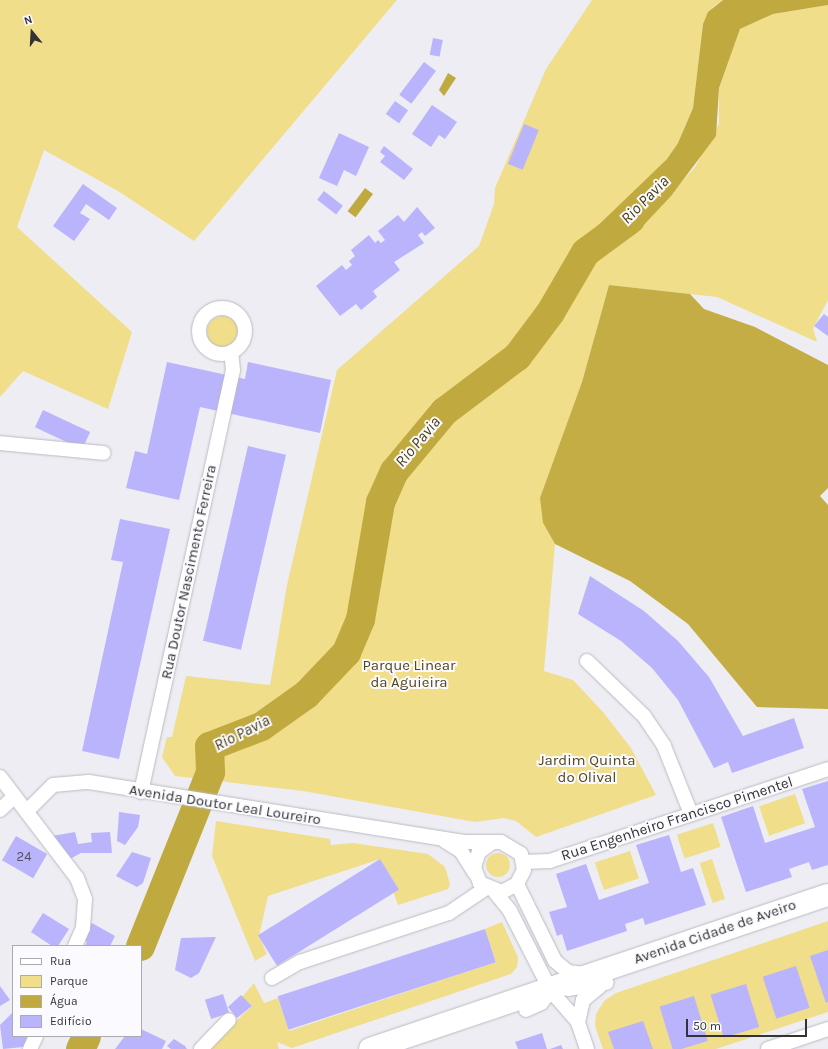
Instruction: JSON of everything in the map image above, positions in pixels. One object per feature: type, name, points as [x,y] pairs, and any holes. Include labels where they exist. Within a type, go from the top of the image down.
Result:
[{"type":"main road","name":"Avenida Cidade de Aveiro","points":[[605,977],[828,894]]},
{"type":"main road","name":"Avenida Cidade de Aveiro","points":[[410,1049],[561,991],[828,909]]},
{"type":"main road","name":"Avenida Cidade de Aveiro","points":[[370,1049],[524,1004]]},
{"type":"street","name":"Rua Doutor Nascimento Ferreira","points":[[141,792],[233,370],[231,352]]},
{"type":"street","points":[[0,443],[104,453]]},
{"type":"street","points":[[587,661],[621,690],[652,728],[664,746],[691,814]]},
{"type":"street","name":"Rua Engenheiro Francisco Pimentel","points":[[524,862],[550,861],[828,769]]},
{"type":"street","points":[[0,777],[13,798],[28,810],[77,878],[85,899],[83,928],[75,945]]},
{"type":"street","name":"Avenida Doutor Leal Loureiro","points":[[28,810],[59,782],[89,782],[181,799],[433,837],[493,842],[512,846],[524,862]]},
{"type":"street","points":[[0,810],[13,798]]},
{"type":"street","name":"Avenida Doutor Leal Loureiro","points":[[433,837],[461,851],[476,876],[510,912],[532,957]]},
{"type":"street","points":[[476,876],[479,852],[493,842]]},
{"type":"street","points":[[524,862],[517,884],[561,991],[587,1049]]},
{"type":"street","points":[[272,978],[300,962],[449,913],[490,890],[517,884]]},
{"type":"street","points":[[532,957],[542,974],[561,991]]},
{"type":"street","points":[[524,1004],[535,975],[532,957]]},
{"type":"street","points":[[201,1049],[228,1020]]},
{"type":"street","points":[[768,1049],[799,1044],[828,1029]]},
{"type":"street","points":[[30,1049],[36,1037]]},
{"type":"green space","points":[[0,0],[397,0],[194,241],[118,191],[44,150],[17,227],[132,332],[108,409],[23,371],[0,397]]},
{"type":"green space","name":"Parque Linear da Aguieira","points":[[592,0],[723,0],[713,7],[703,24],[693,108],[678,143],[667,159],[588,236],[612,249],[640,229],[695,167],[719,124],[719,88],[740,29],[773,14],[828,5],[828,300],[813,328],[817,342],[717,297],[609,285],[582,382],[560,444],[543,523],[555,544],[544,671],[573,680],[603,712],[631,748],[656,795],[536,837],[516,821],[504,818],[475,822],[303,791],[175,776],[162,757],[167,737],[172,737],[186,676],[270,685],[287,585],[337,370],[479,246],[494,204],[495,188],[546,69]]},
{"type":"green space","points":[[220,316],[226,316],[236,323],[239,332],[238,338],[232,345],[226,348],[220,348],[210,341],[207,335],[207,329],[214,319]]},
{"type":"green space","points":[[795,794],[805,823],[769,836],[759,806]]},
{"type":"green space","points":[[216,821],[330,839],[331,845],[353,843],[428,854],[445,867],[450,884],[448,889],[398,905],[393,891],[399,889],[380,859],[268,896],[259,936],[267,954],[255,961],[212,856]]},
{"type":"green space","points":[[713,823],[721,847],[685,859],[677,835]]},
{"type":"green space","points":[[630,851],[639,879],[604,890],[595,862]]},
{"type":"green space","points":[[498,853],[503,854],[509,860],[509,870],[503,876],[498,877],[493,876],[487,870],[486,865],[487,860],[493,854]]},
{"type":"green space","points":[[712,859],[725,899],[713,903],[700,863]]},
{"type":"green space","points":[[828,921],[828,1012],[716,1049],[603,1049],[595,1026],[596,1014],[604,1001],[616,993]]},
{"type":"green space","points":[[502,922],[518,957],[517,967],[511,974],[292,1048],[277,1042],[279,1049],[207,1049],[252,1006],[242,997],[254,983],[264,1003],[278,998],[289,1031],[496,962],[485,929]]},
{"type":"shaded area","points":[[609,285],[690,294],[704,309],[755,327],[828,365],[828,488],[820,496],[828,505],[828,709],[757,707],[688,624],[630,581],[555,544],[543,523],[540,498],[582,382]]},
{"type":"water","points":[[723,0],[828,0],[828,5],[773,14],[740,29],[719,88],[716,136],[671,196],[640,229],[612,249],[587,236],[667,159],[678,143],[693,108],[703,24],[708,12]]},
{"type":"water","points":[[448,73],[456,78],[444,96],[439,90]]},
{"type":"water","points":[[365,188],[373,194],[356,217],[348,211]]},
{"type":"building","points":[[433,38],[443,40],[440,57],[430,55]]},
{"type":"building","points":[[424,62],[436,71],[411,104],[399,95]]},
{"type":"building","points":[[395,101],[408,110],[399,123],[386,114]]},
{"type":"building","points":[[432,105],[457,122],[445,139],[439,135],[431,147],[412,134]]},
{"type":"building","points":[[524,124],[539,130],[523,170],[508,164]]},
{"type":"building","points":[[339,133],[369,147],[356,176],[344,170],[337,186],[319,178]]},
{"type":"building","points":[[384,146],[413,169],[404,180],[380,162],[385,156],[380,152]]},
{"type":"building","points":[[83,184],[117,208],[109,220],[86,204],[80,213],[90,219],[74,241],[53,226]]},
{"type":"building","points":[[324,191],[343,206],[336,214],[317,200]]},
{"type":"building","points":[[417,207],[435,228],[425,236],[422,232],[418,235],[424,243],[394,262],[400,270],[373,291],[377,297],[361,310],[356,304],[340,316],[316,286],[342,265],[346,270],[352,265],[349,261],[355,256],[351,250],[369,235],[375,243],[378,240],[381,243],[385,240],[378,231],[398,215],[404,222]]},
{"type":"building","points":[[824,314],[828,317],[828,336],[814,326]]},
{"type":"building","points":[[167,362],[245,379],[248,362],[331,380],[320,433],[200,407],[179,500],[126,488],[135,451],[147,454]]},
{"type":"building","points":[[43,410],[90,432],[82,449],[35,427]]},
{"type":"building","points":[[248,446],[286,455],[241,650],[203,641]]},
{"type":"building","points":[[120,519],[170,529],[119,759],[82,751],[123,562],[111,560]]},
{"type":"building","points":[[590,576],[644,611],[678,641],[709,677],[743,736],[794,718],[804,748],[732,773],[728,762],[714,768],[678,700],[652,668],[621,641],[578,614]]},
{"type":"building","points":[[828,781],[828,865],[812,870],[809,862],[789,869],[792,877],[746,892],[721,817],[753,806],[765,843],[815,827],[802,789]]},
{"type":"building","points":[[119,812],[140,815],[138,827],[125,845],[117,841]]},
{"type":"building","points":[[75,832],[78,844],[92,842],[91,833],[110,832],[112,853],[81,853],[70,859],[52,836]]},
{"type":"building","points":[[669,835],[681,872],[693,868],[706,905],[645,925],[643,918],[625,924],[627,931],[567,951],[562,934],[557,936],[549,912],[567,907],[556,874],[586,864],[599,900],[649,883],[636,845]]},
{"type":"building","points":[[16,836],[47,854],[33,878],[2,860]]},
{"type":"building","points":[[132,852],[151,858],[143,883],[137,887],[116,876]]},
{"type":"building","points":[[380,859],[399,890],[277,966],[258,935]]},
{"type":"building","points":[[43,913],[69,929],[59,945],[50,945],[31,932]]},
{"type":"building","points":[[92,923],[115,936],[110,945],[86,945],[87,942],[83,939]]},
{"type":"building","points":[[485,929],[496,962],[288,1030],[278,996]]},
{"type":"building","points":[[216,937],[199,973],[191,978],[175,970],[181,938]]},
{"type":"building","points":[[828,950],[828,1002],[826,1003],[810,956]]},
{"type":"building","points":[[796,966],[810,1008],[776,1019],[763,977]]},
{"type":"building","points":[[746,984],[759,1027],[724,1038],[711,995]]},
{"type":"building","points":[[0,986],[10,1000],[0,1006]]},
{"type":"building","points":[[223,994],[229,1013],[211,1019],[205,1000]]},
{"type":"building","points":[[241,995],[252,1006],[237,1018],[228,1007]]},
{"type":"building","points":[[694,996],[708,1041],[681,1049],[673,1049],[660,1007]]},
{"type":"building","points":[[12,1013],[12,1037],[32,1037],[23,1047],[3,1049],[0,1025]]},
{"type":"building","points":[[643,1021],[653,1049],[614,1049],[608,1032]]},
{"type":"building","points":[[142,1029],[166,1041],[162,1049],[115,1049],[124,1037],[142,1037]]},
{"type":"building","points":[[542,1033],[547,1049],[518,1049],[515,1042]]},
{"type":"building","points":[[174,1039],[187,1049],[171,1049],[167,1046]]},
{"type":"building","points":[[561,1045],[563,1049],[550,1049]]},
{"type":"waterway","name":"Rio Pavia","points":[[140,945],[210,772],[209,746],[261,726],[306,694],[346,652],[360,619],[380,502],[394,471],[444,411],[517,356],[550,312],[585,252],[630,219]]},
{"type":"waterway","name":"Rio Pavia","points":[[80,1049],[86,1037]]},
{"type":"park label","name":"Jardim Quinta do Olival","points":[[587,768]]}]
